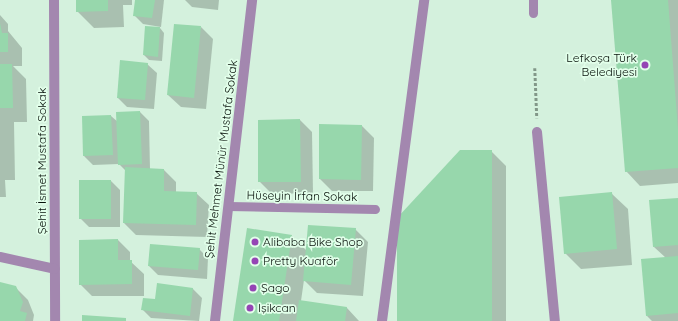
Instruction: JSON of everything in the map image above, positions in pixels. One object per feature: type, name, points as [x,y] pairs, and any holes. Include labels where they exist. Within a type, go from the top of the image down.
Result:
[{"type":"street","name":"Şehit İsmet Mustafa Sokak","points":[[54,0],[55,321]]},
{"type":"street","name":"Şehit Mehmet Münür Mustafa Sokak","points":[[215,321],[252,0]]},
{"type":"street","points":[[382,321],[424,0]]},
{"type":"street","points":[[537,132],[555,321]]},
{"type":"street","points":[[0,257],[55,269]]},
{"type":"lane","points":[[533,0],[533,13]]},
{"type":"lane","name":"Hüseyin İrfan Sokak","points":[[228,206],[375,209]]},
{"type":"path","points":[[535,68],[537,132]]},
{"type":"building","points":[[76,0],[108,0],[108,11],[76,12]]},
{"type":"building","points":[[135,0],[155,0],[152,18],[133,16]]},
{"type":"building","name":"Lefkoşa Türk Belediyesi","points":[[611,0],[668,0],[678,130],[678,168],[625,172]]},
{"type":"building","points":[[0,23],[2,33],[8,33],[8,52],[0,52]]},
{"type":"building","points":[[174,24],[201,26],[194,98],[167,95]]},
{"type":"building","points":[[145,26],[160,27],[158,57],[143,55]]},
{"type":"building","points":[[120,60],[148,63],[145,100],[117,98]]},
{"type":"building","points":[[0,64],[12,64],[13,108],[0,108]]},
{"type":"building","points":[[140,111],[142,164],[118,165],[116,112]]},
{"type":"building","points":[[111,115],[113,155],[83,156],[82,116]]},
{"type":"building","points":[[300,119],[301,182],[258,182],[258,120]]},
{"type":"building","points":[[319,124],[362,125],[361,180],[319,179]]},
{"type":"building","points":[[460,150],[492,150],[492,321],[397,321],[397,218]]},
{"type":"building","points":[[125,167],[164,169],[164,191],[197,192],[196,225],[123,223]]},
{"type":"building","points":[[79,180],[111,180],[111,219],[79,219]]},
{"type":"building","points":[[612,192],[617,249],[564,254],[559,197]]},
{"type":"building","points":[[678,198],[678,245],[653,247],[649,200]]},
{"type":"building","points":[[308,225],[356,228],[351,285],[303,281]]},
{"type":"building","points":[[247,228],[292,235],[279,321],[233,321]]},
{"type":"building","points":[[118,239],[118,260],[132,260],[132,284],[79,285],[79,240]]},
{"type":"building","points":[[150,244],[200,248],[198,270],[148,266]]},
{"type":"building","points":[[678,256],[678,313],[646,316],[641,259]]},
{"type":"building","points":[[0,282],[16,286],[23,302],[20,311],[27,313],[25,321],[0,321]]},
{"type":"building","points":[[157,283],[193,288],[190,316],[141,310],[143,298],[155,299]]},
{"type":"building","points":[[299,300],[347,307],[345,321],[296,321]]},
{"type":"building","points":[[82,315],[126,318],[126,321],[82,321]]},
{"type":"place","name":"Lefkoşa Türk Belediyesi","points":[[645,65]]},
{"type":"place","name":"Alibaba Bike Shop","points":[[255,242]]},
{"type":"place","name":"Pretty Kuaför","points":[[255,261]]},
{"type":"place","name":"Şago","points":[[253,288]]},
{"type":"place","name":"Işikcan","points":[[250,308]]}]
